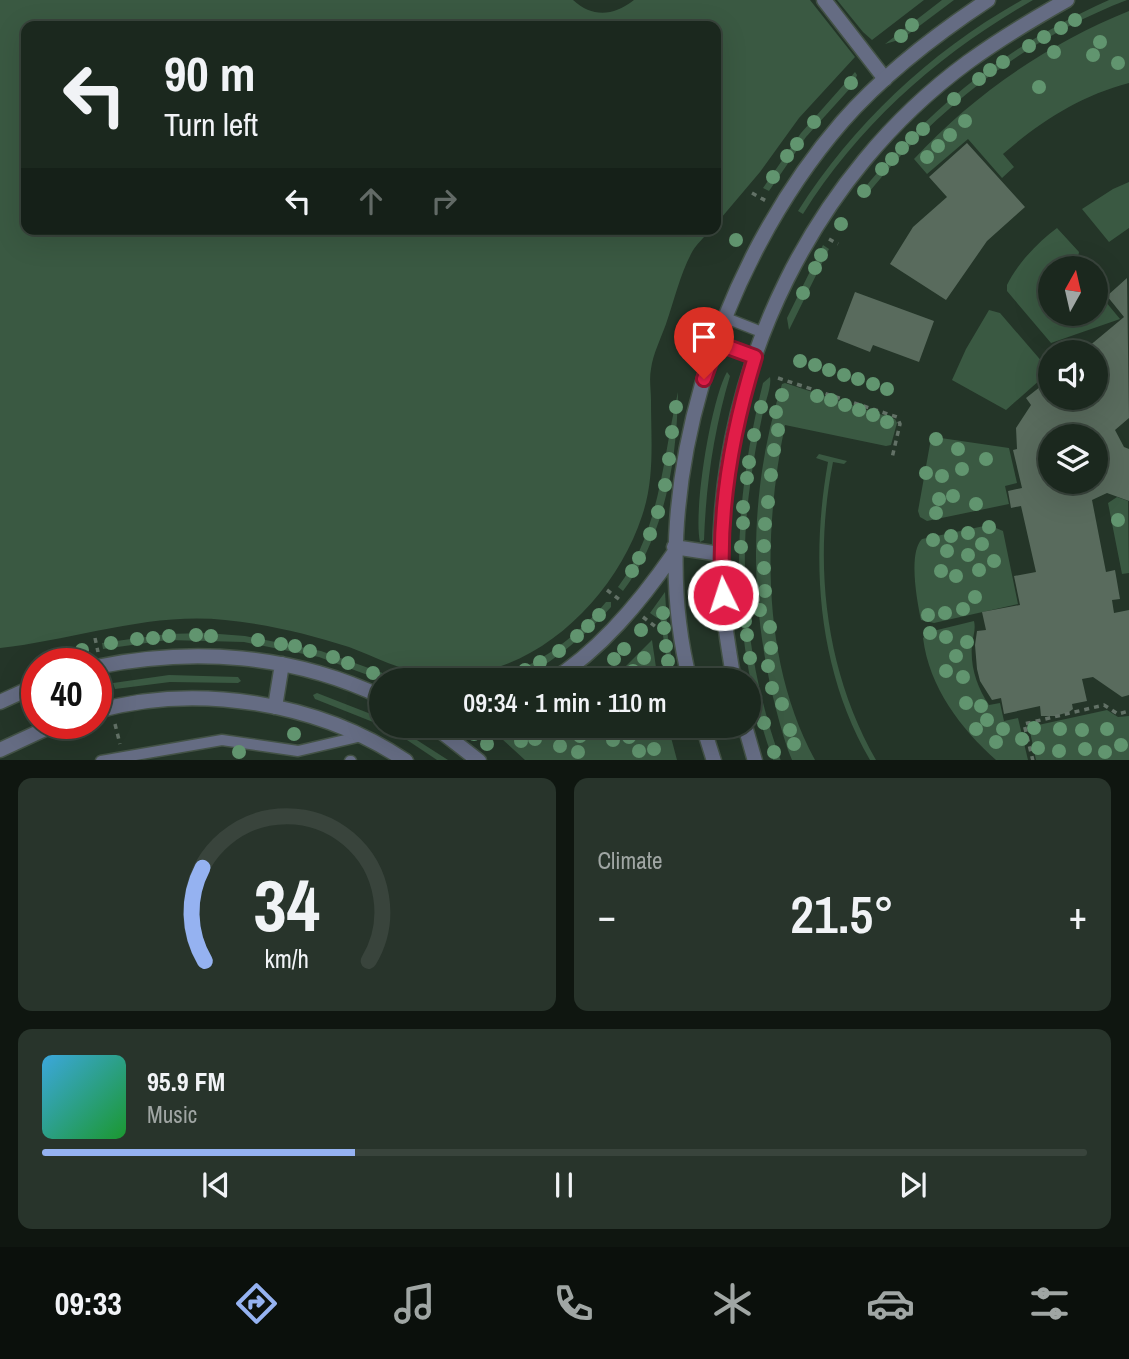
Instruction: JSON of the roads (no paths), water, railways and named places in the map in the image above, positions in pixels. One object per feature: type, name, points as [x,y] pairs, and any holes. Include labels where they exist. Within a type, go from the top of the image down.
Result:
[{"type":"street","points":[[824,0],[885,79]]},
{"type":"street","points":[[687,668],[677,618],[674,549],[686,449],[704,379],[726,318],[759,243],[778,208],[836,129],[885,79],[946,28],[988,0]]},
{"type":"street","points":[[732,668],[724,616],[720,554],[730,453],[755,357],[794,265],[813,229],[844,185],[875,148],[926,97],[968,62],[1067,0]]},
{"type":"street","points":[[674,549],[720,554]]},
{"type":"street","points":[[568,668],[594,649],[638,600],[674,549]]},
{"type":"street","points":[[112,665],[157,657],[229,657],[282,664],[334,678],[369,692]]},
{"type":"street","points":[[275,707],[282,664]]},
{"type":"street","points":[[0,702],[21,692]]},
{"type":"street","points":[[112,707],[173,699],[207,698],[275,707],[308,715],[362,736],[404,760]]},
{"type":"street","points":[[449,738],[478,760]]},
{"type":"street","points":[[706,738],[714,760]]},
{"type":"street","points":[[748,738],[755,760]]},
{"type":"street","points":[[0,750],[24,739]]},
{"type":"lane","points":[[726,318],[764,332]]},
{"type":"lane","points":[[717,343],[755,357]]},
{"type":"lane","points":[[107,760],[222,740],[298,751],[362,736]]}]
